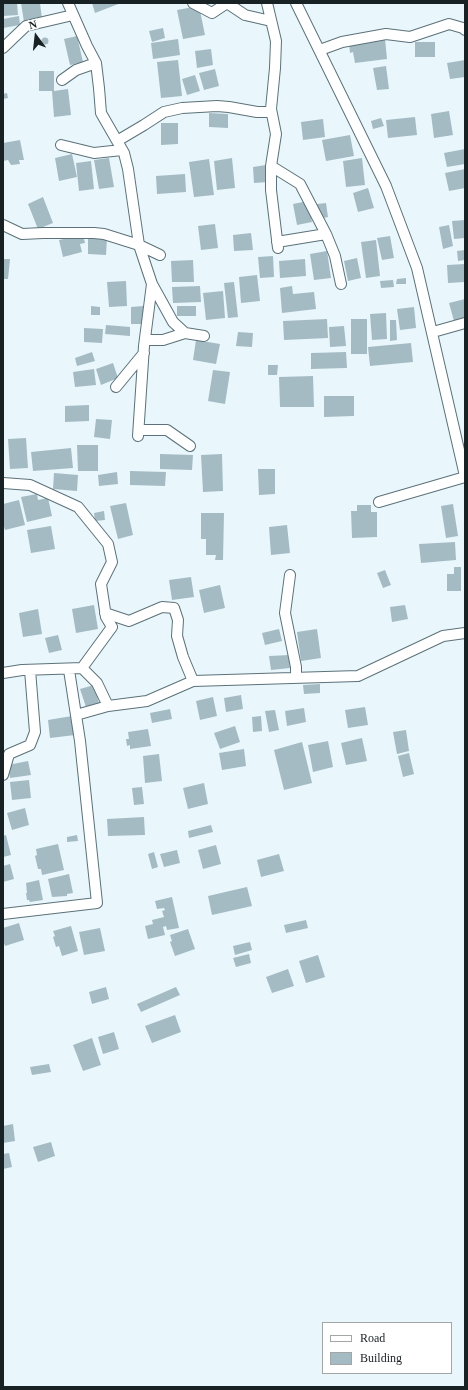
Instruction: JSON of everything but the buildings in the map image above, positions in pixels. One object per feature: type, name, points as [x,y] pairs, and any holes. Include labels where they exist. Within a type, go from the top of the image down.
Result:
[{"type":"street","points":[[68,3],[96,64],[100,88],[101,113],[124,153],[128,169],[139,245],[152,284],[173,322],[185,333]]},
{"type":"street","points":[[193,3],[212,13],[227,3],[245,15],[271,21]]},
{"type":"street","points":[[267,3],[276,41],[271,109],[276,134],[271,190],[277,245],[326,234]]},
{"type":"street","points":[[296,3],[386,186],[417,268],[465,476],[379,502]]},
{"type":"street","points":[[3,48],[26,26],[73,16]]},
{"type":"street","points":[[454,26],[465,22]]},
{"type":"street","points":[[320,50],[342,42],[386,34],[410,37],[449,24],[465,30]]},
{"type":"street","points":[[62,80],[76,70],[96,64]]},
{"type":"street","points":[[60,145],[94,153],[120,145],[164,112],[182,108],[217,106],[257,112],[268,112],[271,109]]},
{"type":"street","points":[[272,166],[300,184],[326,234],[335,256],[341,284]]},
{"type":"street","points":[[3,225],[22,234],[104,234],[139,245],[160,255]]},
{"type":"street","points":[[152,284],[145,340],[139,433],[167,430],[190,446]]},
{"type":"street","points":[[433,332],[465,323]]},
{"type":"street","points":[[145,340],[163,340],[185,333],[204,336]]},
{"type":"street","points":[[116,387],[144,353]]},
{"type":"street","points":[[3,482],[30,485],[78,507],[108,544],[112,562],[101,584],[106,617],[112,627],[82,668],[69,670],[30,670],[3,673]]},
{"type":"street","points":[[290,575],[285,613],[296,667],[296,678]]},
{"type":"street","points":[[105,613],[128,621],[162,607],[174,608],[178,620],[177,636],[183,657],[193,681]]},
{"type":"street","points":[[76,715],[108,706],[147,701],[193,681],[358,676],[443,636],[465,633]]},
{"type":"street","points":[[82,668],[97,683],[108,706]]},
{"type":"street","points":[[3,775],[9,754],[30,745],[35,732],[30,670]]},
{"type":"street","points":[[3,914],[97,903],[80,741],[69,670]]}]
